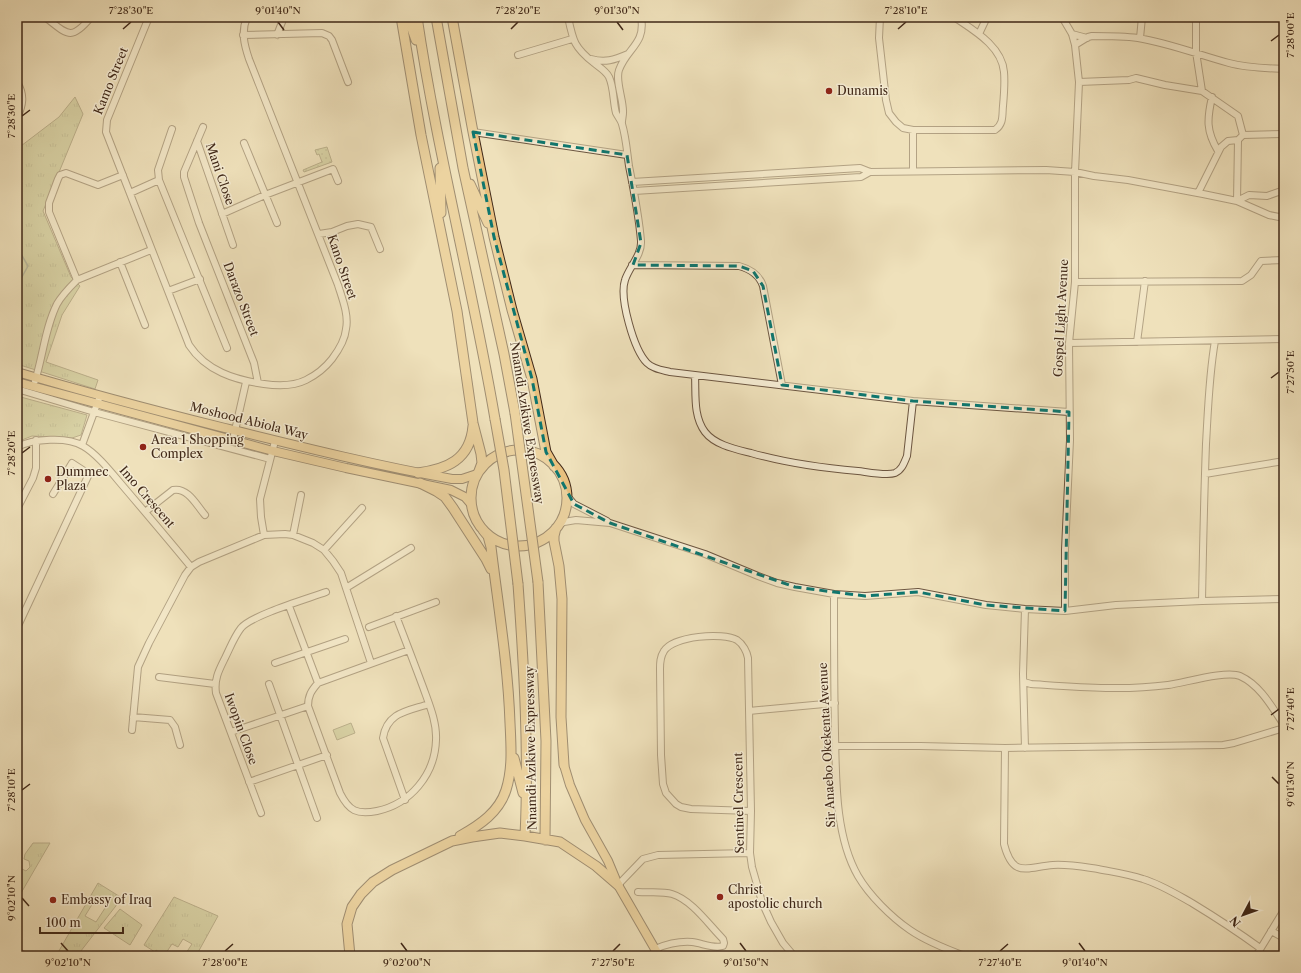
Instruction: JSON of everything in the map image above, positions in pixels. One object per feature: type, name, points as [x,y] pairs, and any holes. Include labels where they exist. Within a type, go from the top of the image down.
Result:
[{"type":"highway","points":[[401,17],[421,135],[460,333],[473,423],[482,458],[472,489],[471,504],[483,530],[491,537],[510,545],[520,546],[540,541],[549,535],[557,526],[564,514],[566,490],[562,477],[554,466],[544,458],[521,450],[509,451],[497,455],[487,462],[478,473]]},
{"type":"highway","points":[[408,17],[424,66]]},
{"type":"highway","name":"Nnamdi Azikiwe Expressway","points":[[417,17],[424,66],[440,147],[483,348],[504,470],[518,584],[524,673],[526,735],[525,836]]},
{"type":"highway","name":"Nnamdi Azikiwe Expressway","points":[[436,17],[463,168],[504,354],[515,413],[527,495],[538,582],[546,741],[544,840]]},
{"type":"highway","name":"Nnamdi Azikiwe Expressway","points":[[452,17],[494,238],[512,310],[532,379],[546,452],[554,466]]},
{"type":"highway","points":[[440,147],[441,235]]},
{"type":"highway","points":[[463,168],[494,238]]},
{"type":"highway","points":[[418,473],[443,468],[455,462],[467,447],[473,432],[473,423]]},
{"type":"highway","points":[[420,483],[441,494],[450,503],[486,559],[495,579]]},
{"type":"highway","points":[[557,526],[554,541],[559,566],[562,599],[561,717],[564,765]]},
{"type":"highway","name":"Nnamdi Azikiwe Expressway","points":[[483,530],[488,536],[491,547],[508,676],[511,743]]},
{"type":"highway","points":[[511,743],[526,810]]},
{"type":"highway","points":[[350,956],[347,939],[347,924],[352,907],[361,894],[373,882],[392,870],[452,841],[490,817],[498,806],[506,790],[510,771],[511,743]]},
{"type":"highway","points":[[452,841],[500,833],[560,842],[596,866],[618,885]]},
{"type":"main road","name":"Moshood Abiola Way","points":[[17,372],[100,396],[235,431],[418,473],[458,480],[478,473]]},
{"type":"main road","name":"Moshood Abiola Way","points":[[17,382],[96,408],[233,441],[271,455],[346,468],[456,492],[465,497],[471,504]]},
{"type":"main road","points":[[564,765],[570,785],[585,820],[608,861],[618,885],[659,956]]},
{"type":"street","points":[[46,17],[68,33],[76,33],[91,17]]},
{"type":"street","name":"Kamo Street","points":[[106,132],[109,114],[149,17]]},
{"type":"street","name":"Kano Street","points":[[106,132],[151,250],[189,344],[194,352],[208,366],[246,382],[282,385],[305,381],[317,374],[336,354],[343,340],[346,329],[345,312],[338,285],[319,234],[249,59],[243,36],[243,29],[247,17]]},
{"type":"street","points":[[277,35],[284,17]]},
{"type":"street","points":[[568,17],[572,39],[589,59],[610,78],[616,114],[622,122]]},
{"type":"street","points":[[641,17],[641,36],[618,72],[624,113],[622,122],[641,243],[640,249],[625,280],[624,294],[628,319],[639,352],[647,363],[653,367],[670,372],[695,376],[913,401],[1069,412]]},
{"type":"street","points":[[880,17],[879,38],[886,100],[889,113],[896,122],[903,128],[913,130],[995,130],[1000,127],[1004,99],[1004,71],[1000,58],[993,47],[979,34],[954,17]]},
{"type":"street","points":[[979,34],[987,17]]},
{"type":"street","name":"Gospel Light Avenue","points":[[1062,17],[1072,34],[1075,45],[1079,82],[1075,172],[1075,282],[1069,343],[1070,440],[1065,550],[1065,611]]},
{"type":"street","points":[[1140,38],[1142,17]]},
{"type":"street","points":[[1196,17],[1196,52],[1202,91]]},
{"type":"street","points":[[243,36],[322,33],[329,36],[332,40],[348,82]]},
{"type":"street","points":[[1072,34],[1090,37],[1123,36],[1140,38],[1236,64],[1262,68],[1284,69]]},
{"type":"street","points":[[1075,45],[1090,37]]},
{"type":"street","points":[[518,55],[572,39]]},
{"type":"street","points":[[589,59],[602,62],[616,60],[629,53]]},
{"type":"street","points":[[1079,82],[1129,80],[1136,78],[1165,85],[1202,91],[1238,116],[1243,135]]},
{"type":"street","points":[[17,82],[21,88],[23,97],[22,108],[17,118]]},
{"type":"street","points":[[1212,97],[1208,121],[1211,140],[1218,151]]},
{"type":"street","name":"Darazo Street","points":[[203,127],[184,172],[184,177],[199,223],[254,363],[258,383]]},
{"type":"street","points":[[172,129],[158,170],[159,180],[227,348]]},
{"type":"street","points":[[913,130],[913,171]]},
{"type":"street","points":[[473,132],[628,155]]},
{"type":"street","points":[[1198,193],[1218,151],[1228,141],[1238,140],[1243,135],[1284,134]]},
{"type":"street","points":[[1237,201],[1238,140]]},
{"type":"street","name":"Mani Close","points":[[196,141],[233,245]]},
{"type":"street","points":[[244,143],[277,223]]},
{"type":"street","points":[[632,182],[860,168],[870,172],[1046,170],[1075,172],[1128,180],[1198,193],[1237,201],[1269,215],[1284,218]]},
{"type":"street","points":[[222,214],[265,195],[334,169],[338,181]]},
{"type":"street","points":[[813,171],[813,180]]},
{"type":"street","points":[[634,191],[861,177],[870,172]]},
{"type":"street","points":[[77,280],[49,212],[49,203],[58,179],[60,175],[66,173],[98,186],[123,175]]},
{"type":"street","points":[[130,193],[159,180]]},
{"type":"street","points":[[1237,201],[1249,195],[1267,196],[1284,190]]},
{"type":"street","points":[[319,234],[332,232],[347,226],[358,224],[371,227],[380,249]]},
{"type":"street","points":[[34,387],[44,344],[57,305],[64,295],[77,280],[151,250]]},
{"type":"street","points":[[1075,282],[1242,281],[1251,275],[1261,261],[1284,260]]},
{"type":"street","points":[[120,262],[145,325]]},
{"type":"street","points":[[632,265],[739,266],[753,271],[763,286],[782,385]]},
{"type":"street","points":[[168,291],[200,279]]},
{"type":"street","points":[[1137,342],[1145,281]]},
{"type":"street","points":[[1069,343],[1284,339]]},
{"type":"street","points":[[1202,601],[1208,393],[1215,341]]},
{"type":"street","points":[[695,376],[697,413],[704,431],[713,440],[735,449],[776,460],[817,467],[893,474],[899,470],[904,464],[907,456],[913,401]]},
{"type":"street","points":[[233,441],[246,382]]},
{"type":"street","points":[[17,389],[96,408],[271,455]]},
{"type":"street","points":[[17,446],[36,440],[66,441],[82,445],[100,396]]},
{"type":"street","points":[[17,509],[33,478],[36,468],[36,440]]},
{"type":"street","points":[[264,535],[260,499],[275,441]]},
{"type":"street","name":"Imo Crescent","points":[[82,445],[105,466],[192,567]]},
{"type":"street","points":[[1205,474],[1284,461]]},
{"type":"street","points":[[17,628],[89,474],[72,463],[53,494]]},
{"type":"street","points":[[145,512],[173,490],[177,489],[186,492],[205,515]]},
{"type":"street","points":[[566,490],[568,497],[574,504],[610,523],[699,552],[777,583],[795,588],[834,594],[865,596],[918,592],[986,605],[1065,611],[1116,605],[1284,599]]},
{"type":"street","points":[[293,535],[301,495]]},
{"type":"street","points":[[324,550],[362,508]]},
{"type":"street","points":[[557,526],[564,522],[576,520],[610,523]]},
{"type":"street","points":[[132,730],[135,685],[140,662],[179,585],[192,567],[207,558],[264,535],[293,535],[302,538],[324,550],[340,573],[371,663]]},
{"type":"street","points":[[346,588],[411,548]]},
{"type":"street","name":"Iwopin Close","points":[[261,814],[216,693],[215,684],[218,672],[242,627],[250,621],[326,592]]},
{"type":"street","name":"Sir Anaebo Okekenta Avenue","points":[[834,594],[834,704],[836,746],[841,830],[847,851],[858,876],[875,899],[910,930],[965,956]]},
{"type":"street","points":[[368,626],[436,602]]},
{"type":"street","points":[[289,606],[318,683]]},
{"type":"street","points":[[1025,609],[1023,674],[1025,748]]},
{"type":"street","points":[[396,616],[409,650],[429,704],[435,726],[436,738],[433,758],[422,781],[405,800],[389,808],[360,813],[352,810],[346,804],[340,793],[308,706],[308,697],[311,690],[318,683],[409,650]]},
{"type":"street","name":"Sentinel Crescent","points":[[751,811],[691,809],[681,807],[676,804],[666,793],[663,784],[662,770],[660,670],[661,657],[664,650],[677,641],[729,636],[739,641],[745,648],[748,658],[751,811],[750,852],[756,885],[762,902],[776,933],[794,956]]},
{"type":"street","points":[[275,663],[345,639]]},
{"type":"street","points":[[1024,682],[1031,684],[1089,688],[1143,688],[1169,685],[1222,675],[1238,676],[1252,683],[1263,694],[1284,725]]},
{"type":"street","points":[[159,677],[215,684]]},
{"type":"street","points":[[269,684],[317,818]]},
{"type":"street","points":[[405,800],[383,738],[384,731],[394,716],[429,704]]},
{"type":"street","points":[[749,711],[834,704]]},
{"type":"street","points":[[231,732],[308,706]]},
{"type":"street","points":[[133,716],[170,720],[175,727],[180,745]]},
{"type":"street","points":[[836,746],[1025,748],[1223,745],[1284,728]]},
{"type":"street","points":[[1005,748],[1004,844],[1007,855],[1012,864],[1019,868],[1027,869],[1053,865],[1067,865],[1092,868],[1143,879],[1162,886],[1192,903],[1235,930],[1260,948]]},
{"type":"street","points":[[249,782],[327,755]]},
{"type":"street","points":[[618,885],[643,859],[650,856],[750,852]]},
{"type":"street","points":[[638,892],[672,894],[685,901],[700,914],[723,939],[724,943],[723,946],[718,948],[694,942],[682,942],[667,944],[654,949]]},
{"type":"street","points":[[1256,956],[1284,910]]},
{"type":"street","points":[[1271,931],[1284,938]]},
{"type":"street","points":[[17,951],[25,956]]},
{"type":"highlighted area","points":[[473,132],[627,155],[641,243],[633,265],[739,266],[753,271],[763,286],[782,385],[913,401],[1069,412],[1065,611],[986,605],[918,592],[865,596],[795,587],[610,523],[574,504],[546,452],[532,379],[494,237]]},
{"type":"green space","points":[[75,97],[83,114],[43,211],[71,277],[80,286],[62,315],[46,362],[98,380],[95,389],[17,364],[17,149],[59,117]]},
{"type":"green space","points":[[327,147],[332,162],[304,172],[303,170],[322,162],[319,154],[317,155],[315,150]]},
{"type":"green space","points":[[17,396],[87,415],[81,435],[72,438],[32,436],[17,442]]},
{"type":"green space","points":[[351,723],[355,733],[337,740],[333,730]]},
{"type":"green space","points":[[33,843],[50,843],[17,900],[17,876],[22,869],[26,871],[30,867],[29,861],[24,859],[25,854]]},
{"type":"green space","points":[[98,883],[122,898],[77,956],[56,956]],"holes":[[[96,898],[107,905],[96,922],[85,916]]]},
{"type":"green space","points":[[174,897],[218,916],[196,956],[186,953],[192,944],[183,939],[178,947],[172,944],[164,956],[156,950],[155,952],[144,945]]},
{"type":"green space","points":[[120,909],[142,925],[130,945],[104,928]]},
{"type":"waterway","points":[[17,247],[28,266],[17,286]]},
{"type":"place","name":"Dunamis","points":[[829,91]]},
{"type":"place","name":"Area 1 Shopping Complex","points":[[143,447]]},
{"type":"place","name":"Dummec Plaza","points":[[48,479]]},
{"type":"place","name":"Christ apostolic church","points":[[720,897]]},
{"type":"place","name":"Embassy of Iraq","points":[[53,900]]}]
